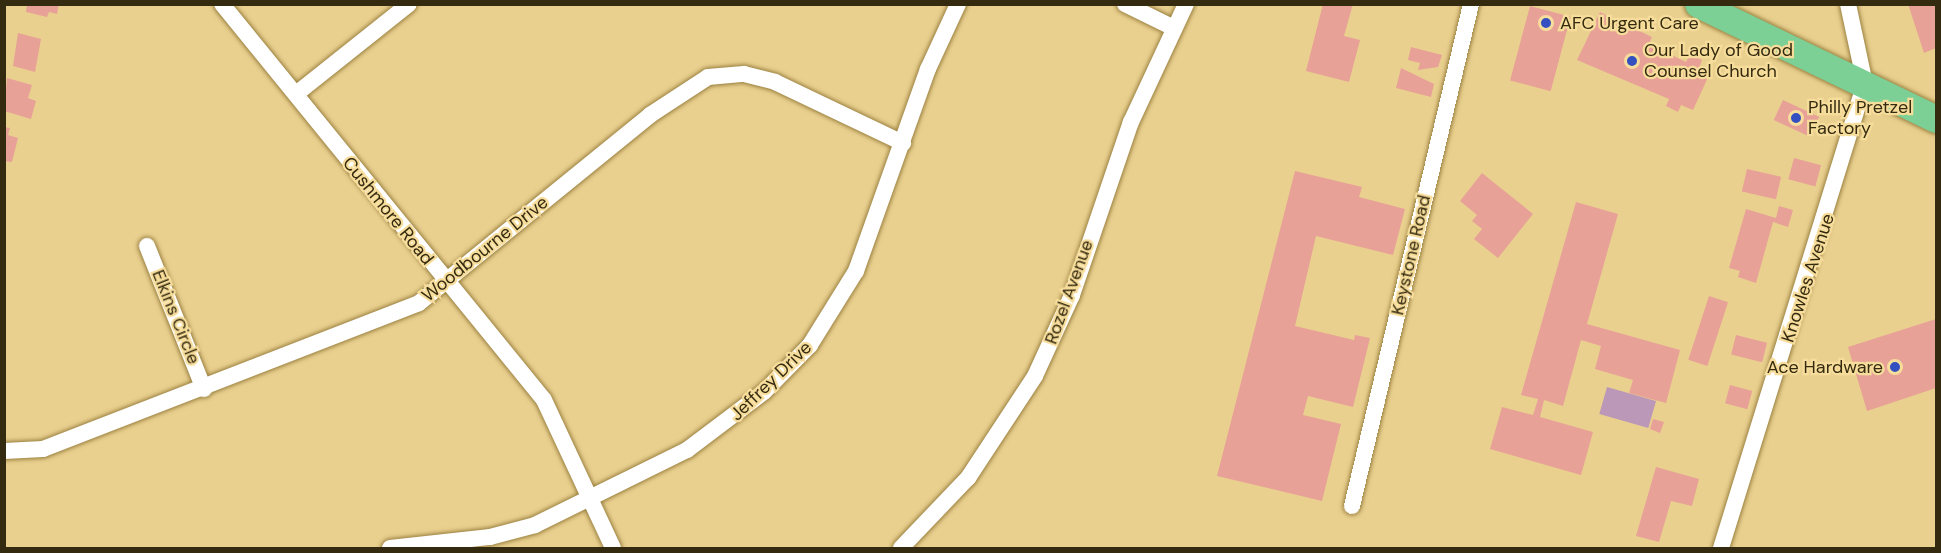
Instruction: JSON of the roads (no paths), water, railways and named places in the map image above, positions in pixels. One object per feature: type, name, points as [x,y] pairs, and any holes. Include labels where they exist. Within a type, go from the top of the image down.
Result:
[{"type":"main road","points":[[1698,4],[1936,119]]},
{"type":"street","name":"Cushmore Road","points":[[222,4],[544,400],[613,549]]},
{"type":"street","points":[[296,94],[409,4]]},
{"type":"street","name":"Jeffrey Drive","points":[[390,549],[513,532],[588,498],[708,437],[795,362],[856,271],[958,4]]},
{"type":"street","points":[[1125,4],[1174,28]]},
{"type":"street","name":"Rozel Avenue","points":[[901,549],[968,478],[1035,376],[1072,295],[1127,131],[1186,4]]},
{"type":"street","name":"Keystone Road","points":[[1352,506],[1471,4]]},
{"type":"street","name":"Knowles Avenue","points":[[1721,549],[1865,84],[1848,4]]},
{"type":"street","name":"Woodbourne Drive","points":[[4,451],[43,449],[397,314],[447,282],[650,115],[708,77],[744,74],[765,79],[903,143]]},
{"type":"street","name":"Elkins Circle","points":[[147,246],[204,389]]},
{"type":"place","name":"AFC Urgent Care","points":[[1546,23]]},
{"type":"place","name":"Our Lady of Good Counsel Church","points":[[1632,61]]},
{"type":"place","name":"Philly Pretzel Factory","points":[[1796,118]]},
{"type":"place","name":"Ace Hardware","points":[[1895,367]]}]
